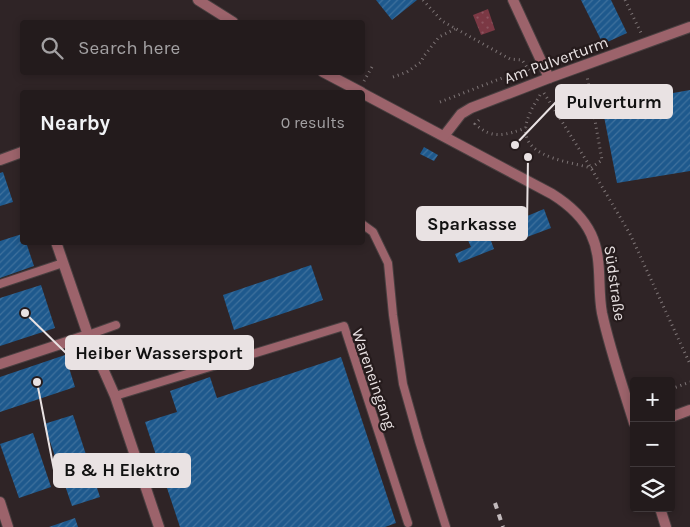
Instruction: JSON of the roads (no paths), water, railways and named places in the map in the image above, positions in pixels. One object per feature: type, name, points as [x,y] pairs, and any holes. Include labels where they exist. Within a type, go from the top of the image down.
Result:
[{"type":"street","points":[[198,0],[230,20]]},
{"type":"street","points":[[514,0],[549,78]]},
{"type":"street","name":"Am Pulverturm","points":[[444,136],[461,114],[471,108],[540,86],[549,78],[690,27]]},
{"type":"street","name":"Südstraße","points":[[329,75],[357,90]]},
{"type":"street","name":"Südstraße","points":[[365,95],[552,194],[574,211],[587,227],[596,247],[602,314],[634,422]]},
{"type":"street","points":[[0,160],[20,153]]},
{"type":"street","points":[[57,245],[88,334],[114,396],[158,527]]},
{"type":"street","points":[[0,364],[88,334]]},
{"type":"street","points":[[675,416],[690,410]]},
{"type":"street","points":[[0,502],[8,527]]},
{"type":"street","points":[[661,512],[666,527]]},
{"type":"lane","points":[[365,226],[373,232],[388,263],[393,315],[404,384],[419,441],[446,527]]},
{"type":"lane","points":[[0,284],[63,263]]},
{"type":"lane","points":[[88,334],[116,326]]},
{"type":"lane","name":"Wareneingang","points":[[114,396],[344,326],[408,523]]},
{"type":"railway","points":[[495,503],[503,527]]},
{"type":"place","name":"Pulverturm","points":[[515,145]]},
{"type":"place","name":"Sparkasse","points":[[528,157]]},
{"type":"place","name":"Heiber Wassersport","points":[[25,313]]},
{"type":"place","name":"B & H Elektro","points":[[37,382]]}]
